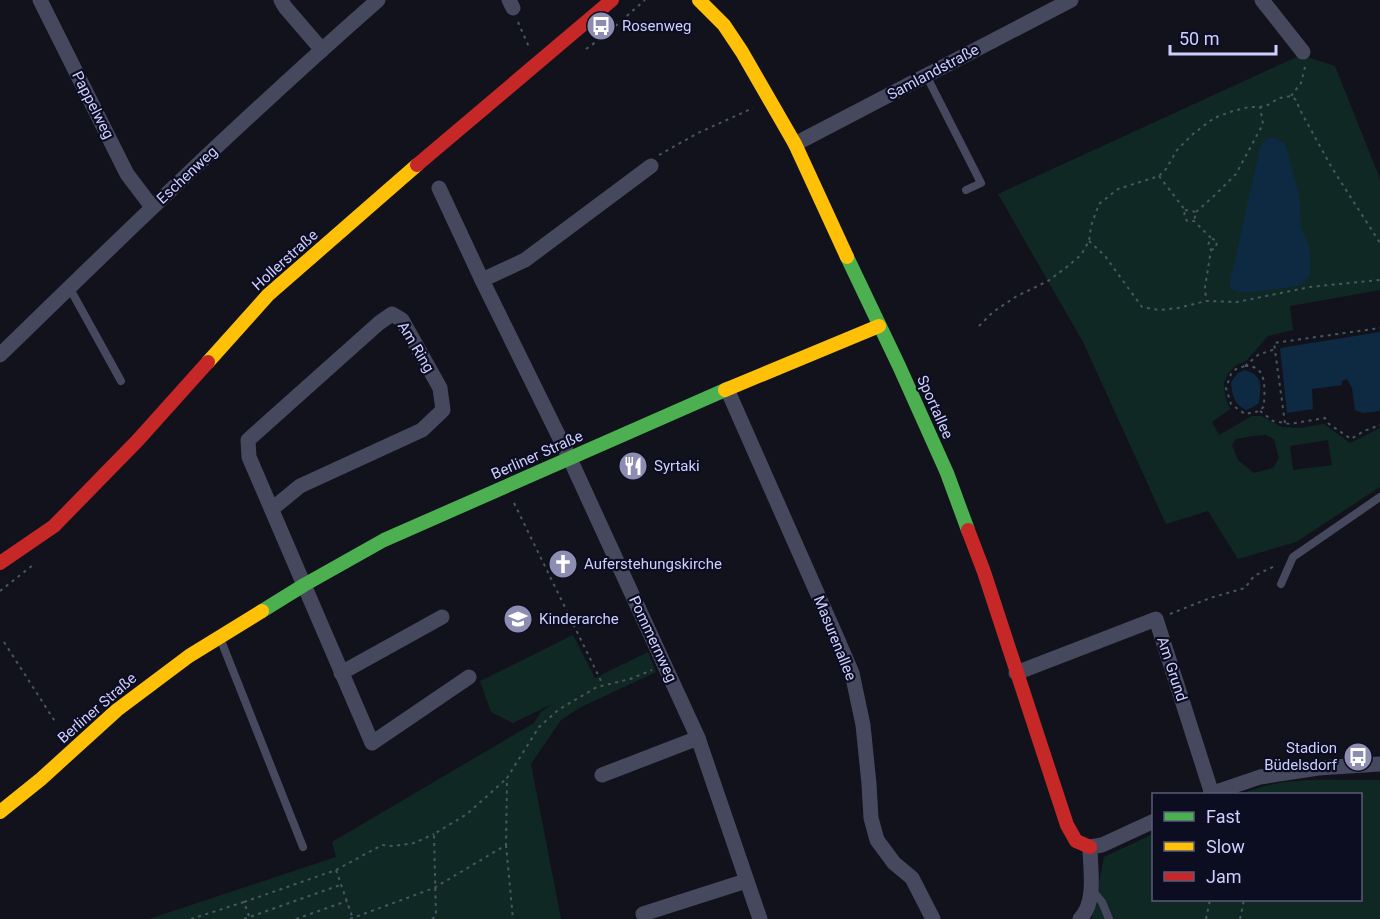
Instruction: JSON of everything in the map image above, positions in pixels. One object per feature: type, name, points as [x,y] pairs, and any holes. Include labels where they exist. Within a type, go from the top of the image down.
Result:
[{"type":"street","name":"Pappelweg","points":[[40,0],[127,174],[152,207]]},
{"type":"street","points":[[281,0],[322,50]]},
{"type":"street","name":"Eschenweg","points":[[0,355],[152,207],[378,0]]},
{"type":"street","name":"Hollerstraße","points":[[0,563],[54,526],[138,440],[268,295],[612,0]]},
{"type":"street","name":"Sportallee","points":[[699,0],[724,25],[795,144],[899,366],[946,473],[984,572],[1067,825],[1076,841],[1090,847]]},
{"type":"street","name":"Samlandstraße","points":[[795,144],[1071,0]]},
{"type":"street","points":[[1262,0],[1303,52]]},
{"type":"street","points":[[482,280],[525,260],[651,166]]},
{"type":"street","name":"Pommernweg","points":[[439,188],[570,459],[698,738],[760,919]]},
{"type":"street","name":"Am Ring","points":[[272,509],[300,486],[422,430],[443,410],[440,388],[402,320],[392,314],[379,323],[248,440],[249,458],[372,743],[469,677]]},
{"type":"street","name":"Berliner Straße","points":[[0,812],[41,779],[125,704],[189,656],[304,585],[384,540],[727,389],[879,326]]},
{"type":"street","name":"Masurenallee","points":[[727,389],[852,673],[863,725],[871,819],[877,840],[894,863],[912,878],[933,919]]},
{"type":"street","points":[[341,673],[442,617]]},
{"type":"street","name":"Am Grund","points":[[1016,673],[1156,619],[1211,793]]},
{"type":"street","points":[[602,775],[698,738]]},
{"type":"street","points":[[1214,793],[1260,777],[1318,768],[1380,764]]},
{"type":"street","points":[[1080,919],[1089,904],[1090,847],[1102,845],[1152,822]]},
{"type":"street","points":[[643,914],[746,881]]},
{"type":"lane","points":[[926,75],[981,183],[966,190]]},
{"type":"lane","points":[[69,287],[121,381]]},
{"type":"lane","points":[[1281,584],[1293,557],[1380,498]]},
{"type":"lane","points":[[220,636],[303,847]]},
{"type":"lane","points":[[1091,888],[1102,902],[1109,919]]},
{"type":"path","points":[[581,52],[604,36],[645,0]]},
{"type":"path","points":[[511,4],[536,64]]},
{"type":"path","points":[[979,326],[993,312],[1017,296],[1048,281],[1081,255],[1089,241],[1091,226],[1100,204],[1118,189],[1159,176],[1193,134],[1214,118],[1250,107],[1260,108],[1279,98],[1291,96],[1301,83],[1305,69],[1303,52]]},
{"type":"path","points":[[1291,96],[1296,100],[1332,168],[1380,243]]},
{"type":"path","points":[[651,166],[648,163],[663,152],[769,100]]},
{"type":"path","points":[[1194,221],[1196,212],[1236,174],[1263,124],[1260,108]]},
{"type":"path","points":[[1159,176],[1185,210],[1196,212]]},
{"type":"path","points":[[1185,210],[1184,216],[1187,221],[1194,221],[1217,241],[1216,248],[1211,250]]},
{"type":"path","points":[[1206,301],[1205,287],[1211,250],[1208,245],[1211,238]]},
{"type":"path","points":[[1089,241],[1105,256],[1142,307],[1159,310],[1206,301],[1237,302],[1310,287],[1380,280]]},
{"type":"path","points":[[1285,423],[1274,343],[1380,328]]},
{"type":"path","points":[[1245,366],[1258,355],[1275,349]]},
{"type":"path","points":[[1251,366],[1260,372],[1265,381],[1264,406],[1260,411],[1245,414],[1231,404],[1226,388],[1231,374],[1236,369],[1251,366]]},
{"type":"path","points":[[1260,411],[1273,421],[1290,424],[1325,418],[1329,424],[1351,439],[1380,424]]},
{"type":"path","points":[[506,487],[603,685]]},
{"type":"path","points":[[1156,619],[1210,598],[1245,588],[1254,576],[1293,557]]},
{"type":"path","points":[[0,591],[36,562]]},
{"type":"path","points":[[4,642],[56,723]]},
{"type":"path","points":[[191,919],[336,870],[382,845],[414,843],[434,834],[467,814],[507,778],[539,727],[558,710],[597,687],[630,679],[664,664]]},
{"type":"path","points":[[507,778],[506,845],[513,919]]},
{"type":"path","points":[[432,919],[436,918],[434,834]]},
{"type":"path","points":[[336,870],[352,919],[435,888],[506,845]]},
{"type":"path","points":[[244,919],[341,885]]},
{"type":"path","points":[[296,919],[347,901]]},
{"type":"path","points":[[1206,919],[1210,901]]},
{"type":"path","points":[[1240,919],[1244,901]]},
{"type":"path","points":[[244,902],[250,918]]},
{"type":"green space","points":[[1301,55],[1335,66],[1380,179],[1380,290],[1290,306],[1293,330],[1268,336],[1247,360],[1235,366],[1227,375],[1224,383],[1225,396],[1230,409],[1212,422],[1219,435],[1252,416],[1261,416],[1282,427],[1300,428],[1324,424],[1350,443],[1380,428],[1380,487],[1296,542],[1238,559],[1208,511],[1166,524],[1083,342],[998,194]],"holes":[[[1266,435],[1274,439],[1279,458],[1273,468],[1254,473],[1238,460],[1232,445],[1236,439]],[[1328,440],[1332,465],[1293,470],[1290,446]]]},
{"type":"green space","points":[[573,635],[595,678],[648,652],[656,672],[581,707],[561,720],[531,764],[561,919],[149,919],[336,857],[332,842],[534,723],[541,712],[552,704],[513,723],[491,712],[480,681]]},
{"type":"green space","points":[[1380,780],[1380,919],[1092,919],[1104,857],[1152,834],[1152,901],[1362,901],[1362,793],[1245,793],[1292,781]]},
{"type":"water","points":[[1272,137],[1285,143],[1300,199],[1301,227],[1309,246],[1310,276],[1298,286],[1247,293],[1238,292],[1231,289],[1230,282],[1260,147],[1265,140]]},
{"type":"water","points":[[1380,332],[1380,411],[1362,413],[1355,410],[1352,388],[1347,379],[1342,381],[1342,385],[1312,389],[1313,409],[1287,413],[1280,348]]},
{"type":"water","points":[[1245,370],[1260,382],[1259,403],[1246,410],[1234,399],[1231,382],[1238,373]]},
{"type":"traffic: fast","points":[[847,257],[947,473],[968,530]]},
{"type":"traffic: fast","points":[[262,611],[384,540],[725,390]]},
{"type":"traffic: slow","points":[[699,0],[724,25],[795,144],[847,257]]},
{"type":"traffic: slow","points":[[208,362],[268,295],[417,165]]},
{"type":"traffic: slow","points":[[725,390],[879,326]]},
{"type":"traffic: slow","points":[[0,812],[41,779],[117,710],[189,656],[262,611]]},
{"type":"traffic: jam","points":[[417,165],[612,0]]},
{"type":"traffic: jam","points":[[0,563],[54,526],[138,440],[208,362]]},
{"type":"traffic: jam","points":[[968,530],[984,572],[1067,825],[1076,841],[1090,847]]},
{"type":"place","name":"Rosenweg","points":[[601,26]]},
{"type":"place","name":"Syrtaki","points":[[633,466]]},
{"type":"place","name":"Auferstehungskirche","points":[[563,564]]},
{"type":"place","name":"Kinderarche","points":[[518,619]]},
{"type":"place","name":"Stadion Büdelsdorf","points":[[1358,757]]}]
